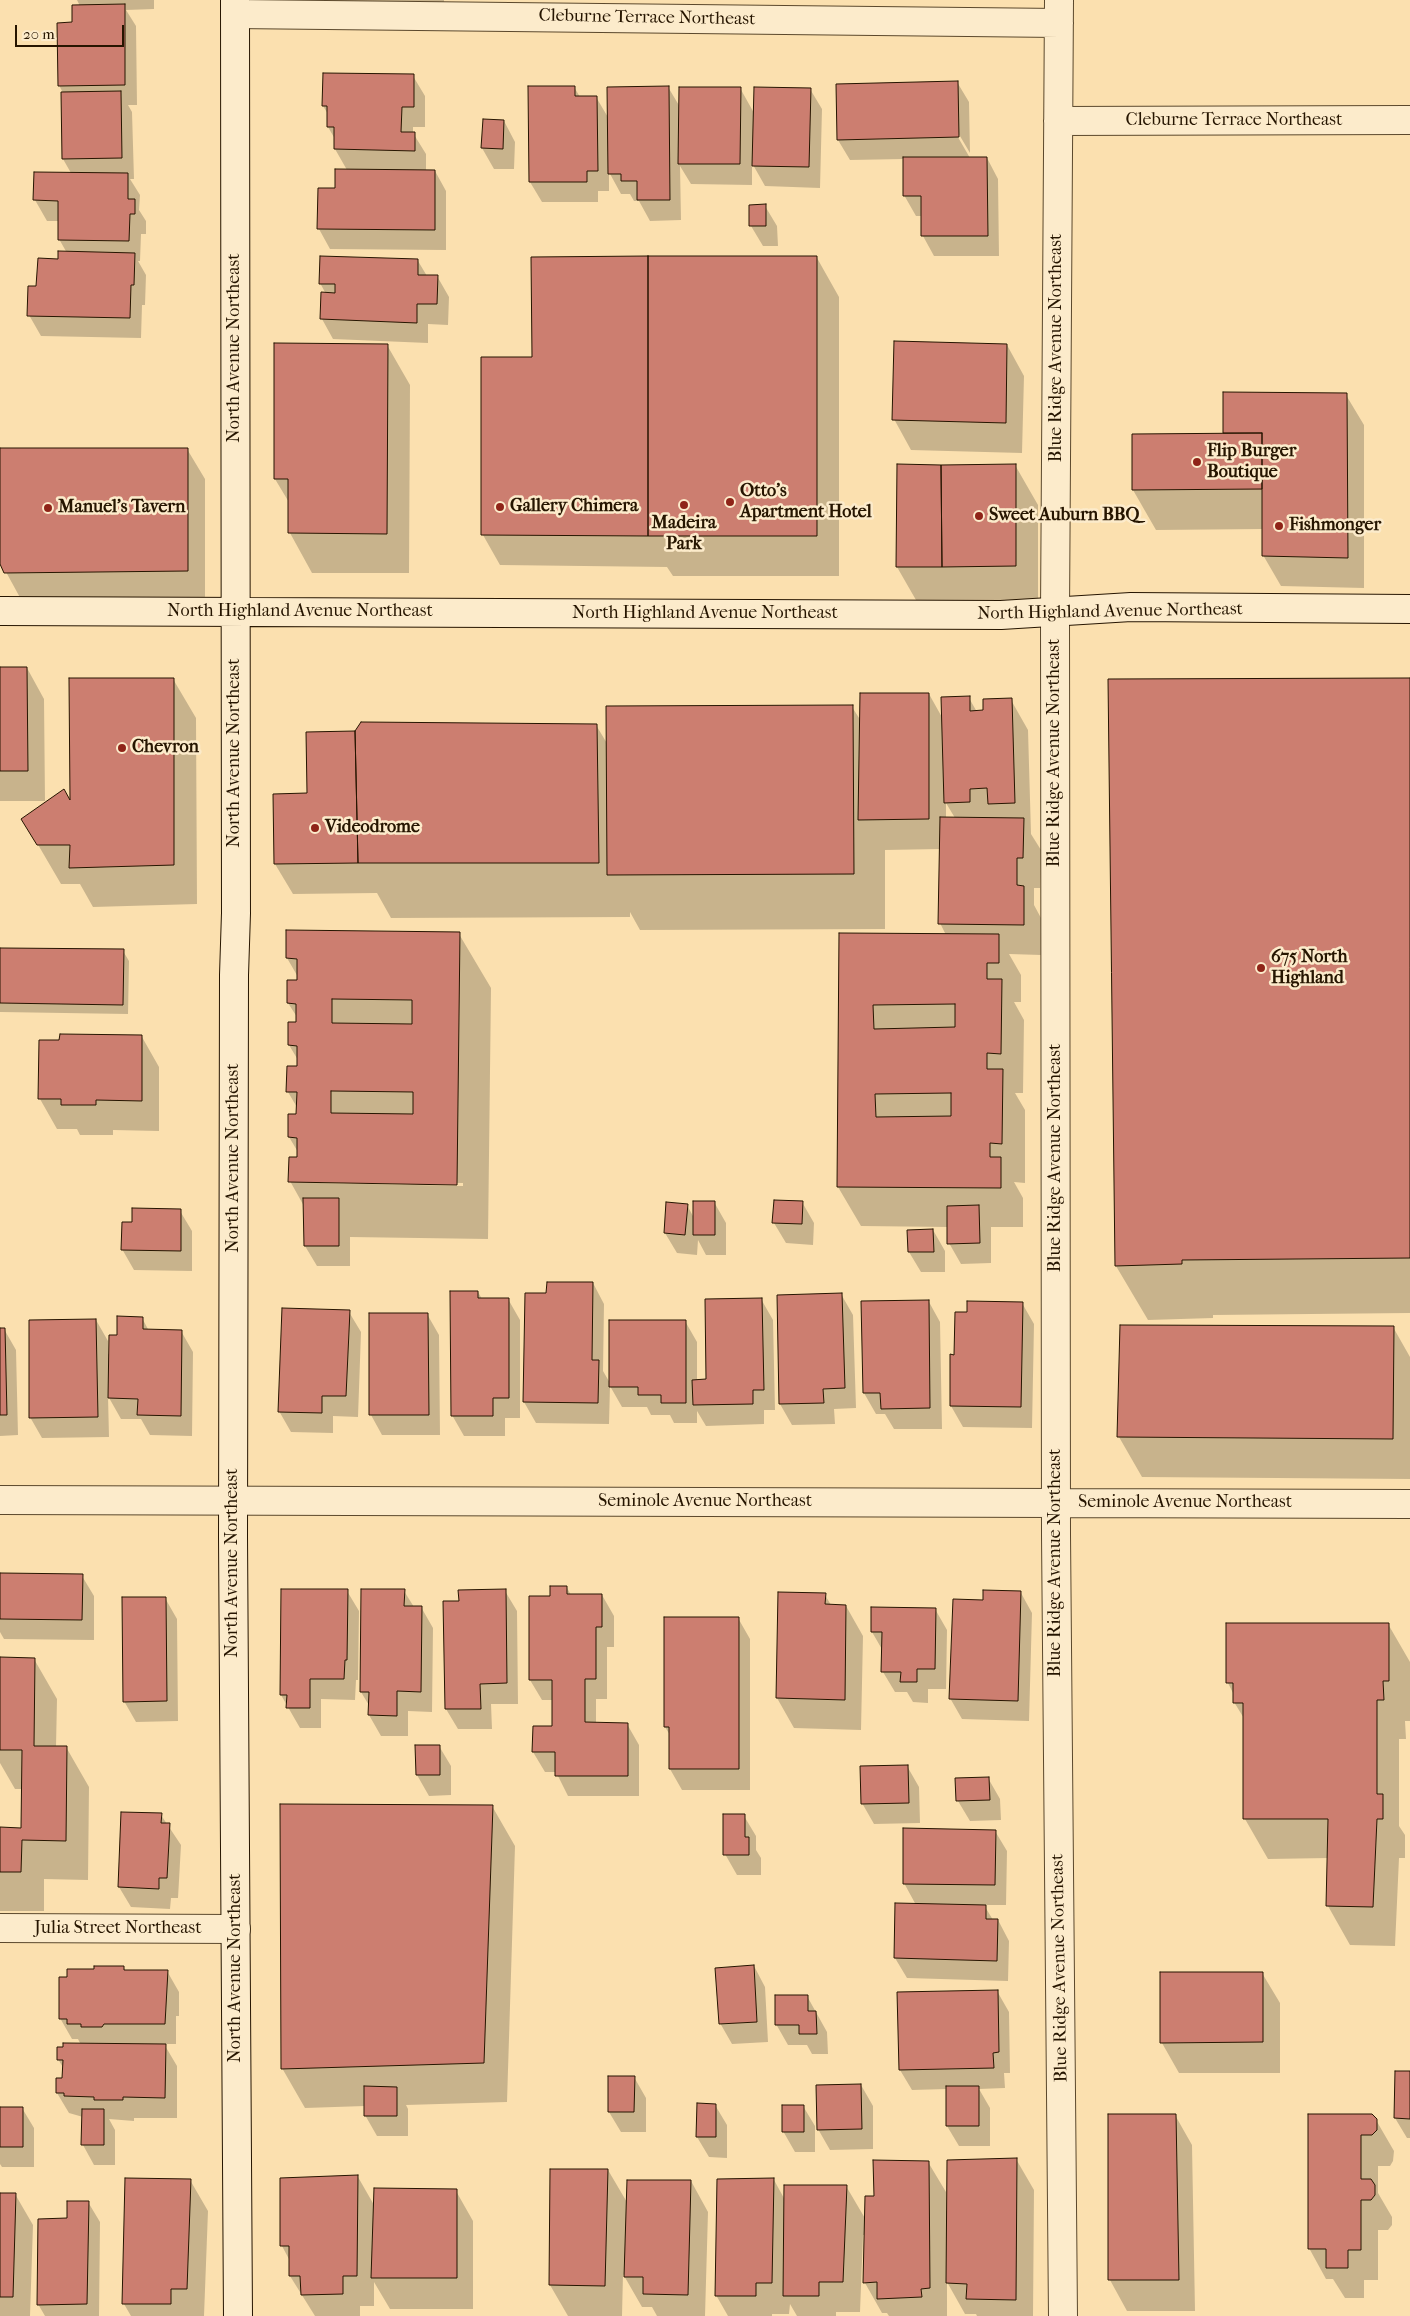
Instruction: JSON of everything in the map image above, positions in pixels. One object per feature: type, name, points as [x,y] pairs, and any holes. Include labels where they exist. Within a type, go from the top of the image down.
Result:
[{"type":"street","name":"Cleburne Terrace Northeast","points":[[235,7],[1059,11]]},
{"type":"street","name":"North Avenue Northeast","points":[[235,7],[234,612],[236,913],[234,975],[233,1500],[238,2316]]},
{"type":"street","name":"Blue Ridge Avenue Northeast","points":[[1059,11],[1054,612],[1056,1503],[1063,2316]]},
{"type":"street","name":"Cleburne Terrace Northeast","points":[[1058,121],[1410,120]]},
{"type":"street","name":"North Highland Avenue Northeast","points":[[0,611],[992,615],[1131,607],[1410,609]]},
{"type":"street","name":"Seminole Avenue Northeast","points":[[0,1500],[1410,1504]]},
{"type":"street","name":"Julia Street Northeast","points":[[0,1928],[236,1929]]},
{"type":"building","points":[[125,4],[125,85],[58,86],[57,23],[72,22],[72,5]]},
{"type":"building","points":[[323,73],[414,74],[414,107],[402,107],[401,132],[415,132],[415,151],[334,149],[334,127],[327,127],[327,106],[322,106]]},
{"type":"building","points":[[958,81],[959,137],[837,140],[836,84]]},
{"type":"building","points":[[528,86],[575,86],[575,96],[597,96],[598,171],[587,171],[587,182],[529,182]]},
{"type":"building","points":[[669,86],[670,200],[637,200],[637,181],[621,181],[621,174],[608,174],[607,87]]},
{"type":"building","points":[[679,87],[741,87],[740,164],[678,164]]},
{"type":"building","points":[[754,87],[811,88],[809,167],[752,166]]},
{"type":"building","points":[[121,91],[122,158],[62,159],[61,92]]},
{"type":"building","points":[[483,119],[504,120],[503,149],[481,148]]},
{"type":"building","points":[[903,157],[987,157],[988,236],[921,236],[921,196],[903,196]]},
{"type":"building","points":[[335,169],[435,170],[435,230],[317,229],[318,188],[335,188]]},
{"type":"building","points":[[34,172],[128,173],[128,199],[135,199],[135,214],[130,214],[129,241],[58,240],[58,201],[33,200]]},
{"type":"building","points":[[766,204],[766,226],[749,226],[749,205]]},
{"type":"building","points":[[58,251],[135,253],[134,285],[131,285],[130,318],[27,316],[28,286],[36,286],[38,258],[58,259]]},
{"type":"building","points":[[320,256],[418,259],[418,275],[438,275],[437,304],[417,304],[417,323],[320,319],[321,292],[335,293],[335,284],[319,284]]},
{"type":"building","points":[[648,256],[648,536],[481,535],[481,357],[532,357],[531,257]]},
{"type":"building","points":[[648,256],[817,256],[817,536],[648,536]]},
{"type":"building","points":[[894,341],[1007,344],[1006,423],[892,420]]},
{"type":"building","points":[[274,343],[388,344],[387,534],[288,533],[288,479],[274,479]]},
{"type":"building","points":[[1223,392],[1347,393],[1348,558],[1262,556],[1262,433],[1223,433]]},
{"type":"building","name":"Flip Burger Boutique","points":[[1262,433],[1262,489],[1132,490],[1132,434]]},
{"type":"building","points":[[0,448],[188,448],[188,571],[4,573],[0,564]]},
{"type":"building","points":[[897,464],[941,465],[942,567],[896,567]]},
{"type":"building","name":"Sweet Auburn BBQ","points":[[1016,464],[1016,566],[942,567],[941,465]]},
{"type":"building","points":[[0,667],[27,667],[28,771],[0,771]]},
{"type":"building","name":"Chevron","points":[[69,678],[174,678],[174,865],[69,868],[70,845],[37,845],[21,819],[64,789],[70,800]]},
{"type":"building","name":"675 North Highland","points":[[1410,678],[1410,1258],[1182,1260],[1182,1264],[1115,1266],[1108,679]]},
{"type":"building","points":[[860,693],[929,693],[929,819],[858,820]]},
{"type":"building","points":[[970,696],[970,711],[983,710],[983,699],[1012,698],[1015,803],[988,804],[987,788],[970,789],[970,802],[944,803],[941,697]]},
{"type":"building","points":[[853,705],[854,874],[607,875],[606,706]]},
{"type":"building","points":[[361,722],[597,724],[599,863],[358,863],[355,731]]},
{"type":"building","name":"Videodrome","points":[[355,731],[358,863],[274,864],[273,794],[307,793],[306,732]]},
{"type":"building","points":[[940,817],[1024,818],[1023,858],[1017,858],[1017,885],[1024,886],[1024,925],[938,924]]},
{"type":"building","points":[[286,930],[460,932],[457,1185],[288,1182],[289,1157],[297,1157],[297,1138],[288,1137],[288,1114],[296,1114],[297,1092],[286,1092],[287,1066],[297,1066],[297,1046],[288,1045],[288,1022],[296,1022],[296,1004],[287,1003],[287,980],[297,980],[297,959],[286,958]],"holes":[[[332,999],[412,1000],[412,1024],[332,1023]],[[331,1091],[413,1092],[413,1114],[331,1113]]]},
{"type":"building","points":[[839,933],[999,934],[999,963],[987,963],[987,979],[1002,979],[1001,1054],[987,1053],[987,1069],[1003,1069],[1002,1144],[990,1143],[990,1157],[1001,1157],[1001,1188],[837,1187]],"holes":[[[955,1004],[955,1027],[874,1029],[873,1005]],[[951,1093],[951,1116],[876,1117],[875,1094]]]},
{"type":"building","points":[[0,948],[124,949],[123,1005],[0,1003]]},
{"type":"building","points":[[60,1034],[142,1035],[142,1101],[96,1100],[96,1105],[61,1105],[61,1099],[38,1099],[39,1040],[59,1040]]},
{"type":"building","points":[[303,1198],[339,1198],[339,1246],[304,1246]]},
{"type":"building","points":[[774,1200],[803,1201],[802,1224],[772,1223]]},
{"type":"building","points":[[693,1201],[715,1201],[715,1235],[693,1235]]},
{"type":"building","points":[[666,1202],[688,1204],[685,1235],[664,1233]]},
{"type":"building","points":[[979,1205],[980,1243],[947,1244],[947,1206]]},
{"type":"building","points":[[132,1208],[181,1209],[181,1251],[121,1250],[122,1222],[132,1222]]},
{"type":"building","points":[[933,1229],[934,1252],[908,1252],[907,1230]]},
{"type":"building","points":[[547,1282],[593,1282],[592,1360],[599,1360],[598,1403],[523,1402],[525,1293],[546,1293]]},
{"type":"building","points":[[450,1291],[478,1291],[478,1298],[509,1298],[509,1398],[493,1398],[493,1416],[451,1416]]},
{"type":"building","points":[[842,1293],[845,1388],[823,1389],[824,1403],[779,1404],[777,1295]]},
{"type":"building","points":[[762,1298],[764,1390],[753,1390],[753,1404],[693,1405],[692,1380],[706,1379],[705,1299]]},
{"type":"building","points":[[929,1300],[930,1408],[881,1409],[880,1393],[863,1393],[861,1301]]},
{"type":"building","points":[[967,1301],[1023,1302],[1021,1407],[950,1406],[950,1354],[954,1355],[955,1312],[967,1312]]},
{"type":"building","points":[[282,1308],[350,1310],[346,1396],[322,1396],[322,1413],[278,1412]]},
{"type":"building","points":[[369,1313],[428,1313],[429,1415],[369,1415]]},
{"type":"building","points":[[117,1316],[143,1317],[143,1329],[182,1330],[181,1416],[137,1415],[138,1399],[108,1398],[109,1335],[117,1335]]},
{"type":"building","points":[[96,1319],[98,1417],[29,1418],[29,1320]]},
{"type":"building","points":[[609,1320],[686,1320],[686,1403],[661,1403],[661,1395],[638,1395],[638,1387],[609,1387]]},
{"type":"building","points":[[1120,1325],[1394,1326],[1393,1439],[1117,1437]]},
{"type":"building","points":[[0,1328],[5,1328],[7,1415],[0,1415]]},
{"type":"building","points":[[0,1573],[83,1574],[82,1620],[0,1619]]},
{"type":"building","points":[[550,1586],[567,1586],[567,1594],[602,1594],[602,1627],[596,1627],[596,1679],[585,1679],[585,1722],[628,1723],[628,1776],[555,1776],[555,1752],[532,1752],[533,1726],[552,1726],[552,1680],[529,1680],[529,1596],[550,1596]]},
{"type":"building","points":[[281,1589],[348,1589],[347,1660],[345,1660],[344,1679],[310,1679],[310,1708],[286,1708],[287,1695],[280,1695]]},
{"type":"building","points":[[361,1589],[405,1589],[404,1606],[422,1606],[421,1692],[397,1691],[397,1716],[368,1715],[369,1692],[360,1692]]},
{"type":"building","points":[[506,1589],[507,1683],[480,1684],[481,1709],[445,1709],[443,1601],[459,1601],[458,1590]]},
{"type":"building","points":[[983,1590],[1021,1591],[1018,1701],[949,1699],[953,1599],[983,1600]]},
{"type":"building","points":[[778,1592],[826,1593],[825,1604],[846,1605],[845,1700],[776,1698]]},
{"type":"building","points":[[122,1597],[166,1597],[167,1701],[123,1702]]},
{"type":"building","points":[[871,1607],[936,1608],[935,1669],[917,1669],[917,1682],[900,1682],[901,1672],[881,1672],[882,1632],[871,1632]]},
{"type":"building","points":[[664,1617],[739,1617],[739,1769],[669,1769],[669,1727],[664,1727]]},
{"type":"building","points":[[1226,1623],[1389,1623],[1389,1681],[1383,1681],[1384,1700],[1377,1700],[1377,1794],[1383,1794],[1383,1819],[1377,1819],[1373,1907],[1326,1906],[1328,1819],[1243,1819],[1243,1703],[1233,1703],[1233,1683],[1226,1683]]},
{"type":"building","points":[[0,1657],[35,1658],[34,1746],[67,1746],[66,1841],[22,1840],[21,1872],[0,1872],[0,1827],[21,1828],[22,1750],[0,1750]]},
{"type":"building","points":[[415,1745],[440,1745],[440,1775],[416,1775]]},
{"type":"building","points":[[908,1765],[909,1803],[861,1804],[860,1766]]},
{"type":"building","points":[[989,1777],[990,1800],[956,1801],[955,1778]]},
{"type":"building","points":[[280,1804],[493,1805],[484,2063],[281,2069]]},
{"type":"building","points":[[121,1812],[162,1813],[161,1823],[170,1823],[167,1878],[159,1878],[159,1889],[118,1887]]},
{"type":"building","points":[[723,1814],[745,1814],[745,1837],[749,1837],[749,1855],[723,1855]]},
{"type":"building","points":[[903,1828],[996,1830],[995,1885],[903,1884]]},
{"type":"building","points":[[895,1903],[986,1905],[986,1919],[998,1919],[997,1961],[894,1958]]},
{"type":"building","points":[[754,1965],[757,2022],[719,2024],[715,1968]]},
{"type":"building","points":[[94,1966],[124,1966],[124,1970],[168,1970],[165,2024],[104,2024],[102,2027],[81,2027],[81,2024],[67,2024],[67,2019],[59,2019],[59,1977],[67,1977],[67,1969],[94,1969]]},
{"type":"building","points":[[1160,1972],[1263,1972],[1263,2042],[1160,2043]]},
{"type":"building","points":[[998,1990],[999,2052],[993,2053],[994,2068],[899,2070],[897,1992]]},
{"type":"building","points":[[775,1995],[808,1995],[808,2011],[816,2011],[817,2034],[799,2034],[799,2025],[775,2025]]},
{"type":"building","points":[[63,2043],[166,2044],[165,2098],[123,2097],[123,2100],[94,2100],[94,2097],[64,2096],[64,2093],[56,2093],[56,2078],[62,2078],[63,2060],[57,2060],[57,2047],[63,2047]]},
{"type":"building","points":[[1395,2071],[1410,2071],[1410,2119],[1394,2118]]},
{"type":"building","points":[[608,2076],[635,2076],[634,2112],[608,2112]]},
{"type":"building","points":[[861,2084],[862,2129],[817,2130],[816,2085]]},
{"type":"building","points":[[364,2086],[397,2087],[397,2116],[364,2116]]},
{"type":"building","points":[[946,2086],[979,2086],[979,2126],[946,2126]]},
{"type":"building","points":[[697,2103],[716,2104],[716,2137],[696,2137]]},
{"type":"building","points":[[782,2105],[804,2105],[804,2132],[782,2132]]},
{"type":"building","points":[[0,2107],[23,2107],[23,2147],[0,2147]]},
{"type":"building","points":[[82,2109],[104,2109],[104,2145],[81,2145]]},
{"type":"building","points":[[1108,2114],[1176,2114],[1179,2280],[1108,2280]]},
{"type":"building","points":[[1308,2114],[1372,2114],[1377,2119],[1377,2130],[1372,2135],[1361,2135],[1361,2179],[1371,2179],[1375,2185],[1375,2195],[1371,2200],[1361,2200],[1361,2250],[1348,2250],[1348,2268],[1326,2268],[1326,2249],[1308,2249]]},
{"type":"building","points":[[1017,2158],[1016,2300],[966,2299],[967,2284],[946,2283],[947,2160]]},
{"type":"building","points":[[873,2160],[929,2161],[930,2288],[921,2289],[922,2297],[877,2299],[877,2282],[863,2283],[865,2196],[874,2196]]},
{"type":"building","points":[[550,2169],[608,2169],[605,2286],[549,2285]]},
{"type":"building","points":[[358,2175],[357,2276],[343,2276],[343,2294],[301,2295],[300,2276],[289,2276],[289,2246],[280,2246],[280,2178]]},
{"type":"building","points":[[125,2178],[191,2179],[187,2289],[171,2289],[171,2304],[122,2304]]},
{"type":"building","points":[[774,2178],[772,2283],[756,2283],[756,2296],[715,2296],[717,2179]]},
{"type":"building","points":[[627,2180],[691,2180],[688,2295],[643,2294],[643,2277],[624,2277]]},
{"type":"building","points":[[784,2185],[847,2185],[843,2282],[819,2282],[819,2296],[783,2296]]},
{"type":"building","points":[[374,2188],[457,2189],[457,2278],[371,2278]]},
{"type":"building","points":[[0,2193],[16,2193],[13,2297],[0,2297]]},
{"type":"building","points":[[67,2201],[89,2201],[87,2304],[37,2305],[38,2219],[67,2218]]},
{"type":"place","name":"Flip Burger Boutique","points":[[1197,462]]},
{"type":"place","name":"Otto's Apartment Hotel","points":[[730,502]]},
{"type":"place","name":"Madeira Park","points":[[684,505]]},
{"type":"place","name":"Gallery Chimera","points":[[500,507]]},
{"type":"place","name":"Manuel's Tavern","points":[[48,508]]},
{"type":"place","name":"Sweet Auburn BBQ","points":[[979,516]]},
{"type":"place","name":"Fishmonger","points":[[1279,526]]},
{"type":"place","name":"Chevron","points":[[122,748]]},
{"type":"place","name":"Videodrome","points":[[315,828]]},
{"type":"place","name":"675 North Highland","points":[[1261,968]]}]
